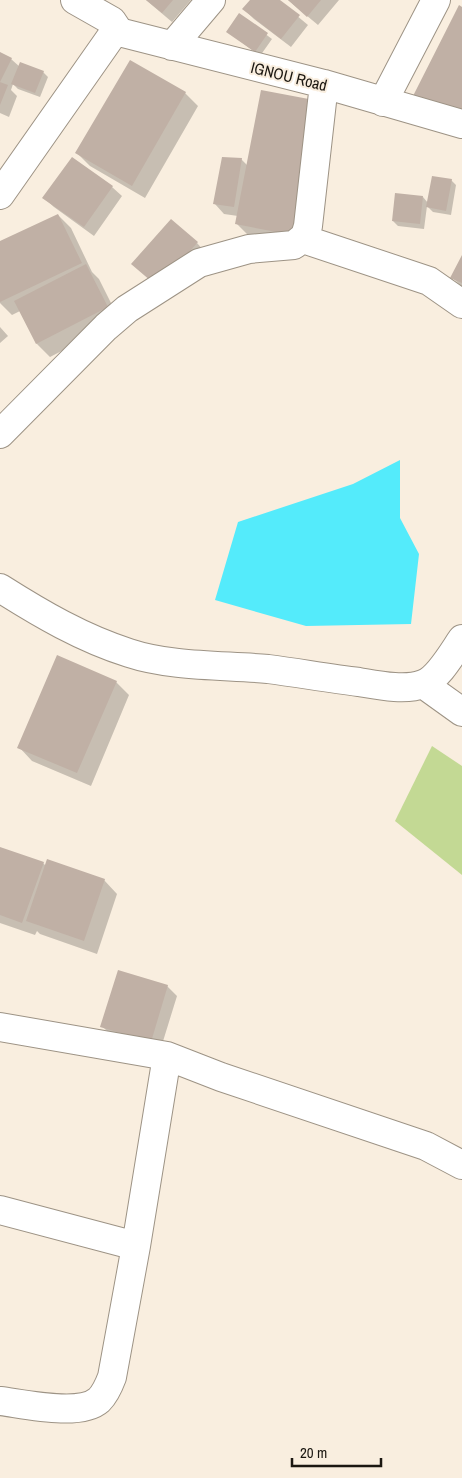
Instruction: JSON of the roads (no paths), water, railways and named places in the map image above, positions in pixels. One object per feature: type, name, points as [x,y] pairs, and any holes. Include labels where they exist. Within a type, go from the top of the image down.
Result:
[{"type":"street","points":[[0,195],[115,31],[116,27],[112,20],[75,0]]},
{"type":"street","points":[[172,46],[211,0]]},
{"type":"street","points":[[384,102],[436,0]]},
{"type":"street","name":"IGNOU Road","points":[[115,31],[324,84],[462,124]]},
{"type":"street","points":[[0,434],[106,327],[127,309],[198,263],[249,248],[294,245],[303,239],[308,226],[324,84]]},
{"type":"street","points":[[303,239],[429,282],[462,304]]},
{"type":"street","points":[[0,588],[52,620],[98,643],[131,654],[160,660],[270,670],[392,687],[423,684],[443,666],[462,639]]},
{"type":"street","points":[[423,684],[462,712]]},
{"type":"street","points":[[0,1027],[167,1056],[221,1077],[426,1146],[462,1165]]},
{"type":"street","points":[[0,1401],[67,1409],[87,1407],[99,1400],[106,1391],[112,1377],[136,1246],[167,1056]]},
{"type":"street","points":[[0,1210],[136,1246]]},
{"type":"water","points":[[400,460],[400,518],[419,554],[411,624],[306,626],[215,600],[238,522],[353,484]]}]
